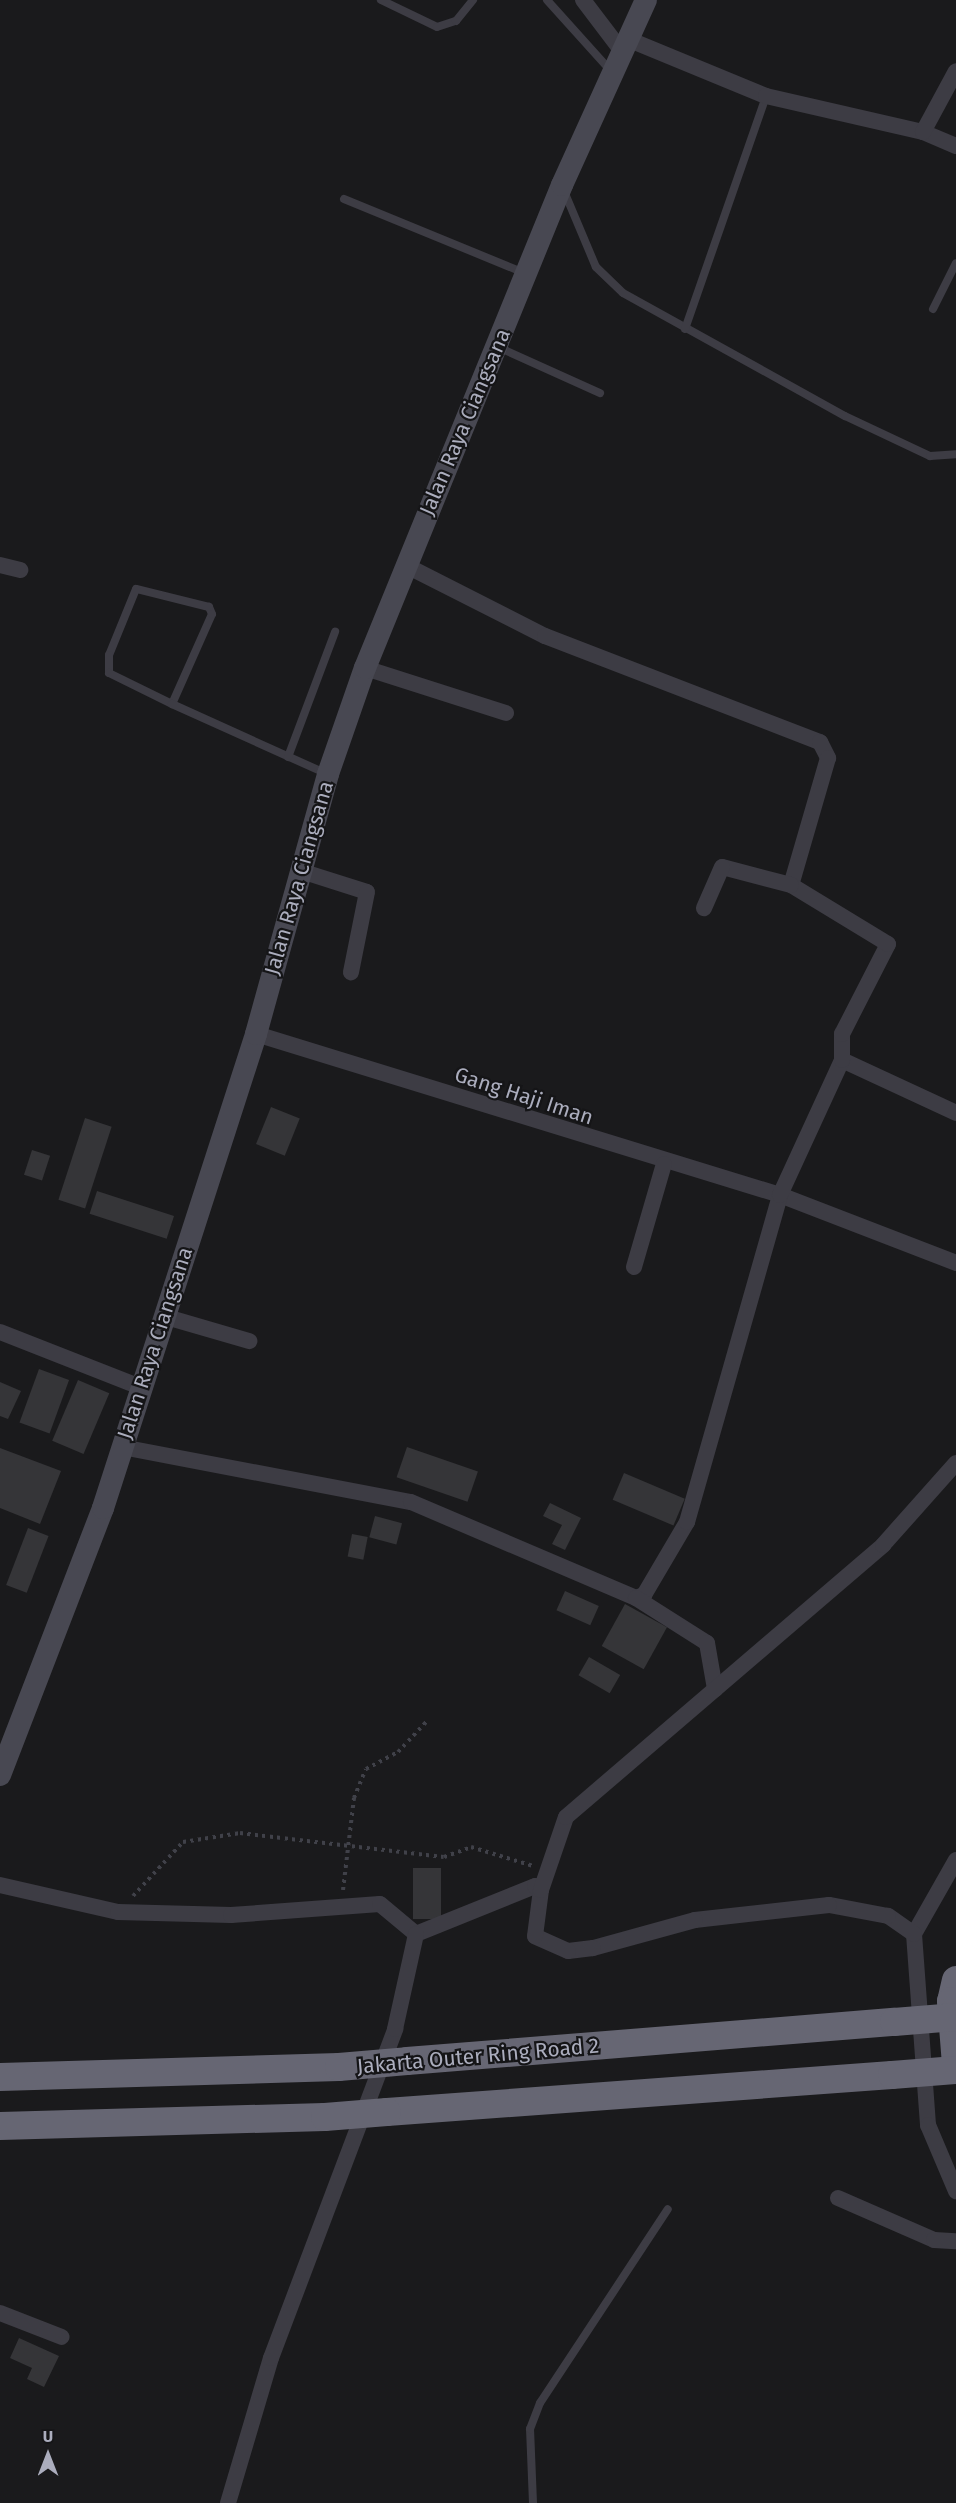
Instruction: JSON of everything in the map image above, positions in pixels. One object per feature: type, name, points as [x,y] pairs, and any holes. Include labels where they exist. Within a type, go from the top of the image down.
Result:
[{"type":"highway","points":[[956,1980],[951,2001],[956,2064]]},
{"type":"highway","name":"Jakarta Outer Ring Road 2","points":[[0,2077],[339,2067],[956,2017]]},
{"type":"highway","points":[[0,2126],[325,2117],[956,2070]]},
{"type":"main road","name":"Jalan Raya Ciangsana","points":[[0,1775],[69,1604],[122,1447],[256,1034],[328,774],[365,668],[562,184],[615,75],[646,0]]},
{"type":"street","points":[[583,0],[627,47],[766,96],[923,132],[956,146]]},
{"type":"street","points":[[923,132],[956,71]]},
{"type":"street","points":[[0,565],[20,570]]},
{"type":"street","points":[[405,565],[545,636],[820,742],[828,758],[791,885]]},
{"type":"street","points":[[365,668],[506,713]]},
{"type":"street","points":[[636,1598],[644,1595],[691,1512],[780,1195],[842,1060],[842,1034],[888,944],[791,885],[722,867],[704,908]]},
{"type":"street","points":[[301,871],[367,892],[351,972]]},
{"type":"street","name":"Gang Haji Iman","points":[[256,1034],[664,1164],[780,1195],[956,1263]]},
{"type":"street","points":[[842,1060],[956,1113]]},
{"type":"street","points":[[634,1267],[664,1164]]},
{"type":"street","points":[[163,1316],[249,1341]]},
{"type":"street","points":[[0,1332],[140,1387]]},
{"type":"street","points":[[122,1447],[411,1502],[636,1598],[707,1643],[715,1689]]},
{"type":"street","points":[[914,1934],[888,1916],[829,1905],[695,1920],[567,1951],[535,1936],[541,1890],[566,1817],[884,1545],[956,1464]]},
{"type":"street","points":[[956,1860],[914,1934],[928,2125],[956,2191]]},
{"type":"street","points":[[0,1886],[118,1912],[231,1915],[342,1903],[380,1904],[416,1934]]},
{"type":"street","points":[[416,1934],[535,1886],[541,1890]]},
{"type":"street","points":[[228,2503],[271,2358],[395,2029],[416,1934]]},
{"type":"street","points":[[838,2198],[934,2240],[956,2241]]},
{"type":"street","points":[[0,2313],[62,2337]]},
{"type":"lane","points":[[381,0],[437,27],[456,21],[473,0]]},
{"type":"lane","points":[[548,0],[615,75]]},
{"type":"lane","points":[[685,329],[766,96]]},
{"type":"lane","points":[[562,184],[596,267],[623,293],[685,329],[930,456],[956,454]]},
{"type":"lane","points":[[344,199],[527,274]]},
{"type":"lane","points":[[933,309],[956,263]]},
{"type":"lane","points":[[498,346],[600,393]]},
{"type":"lane","points":[[172,704],[212,614],[209,607],[136,589],[109,655],[109,673],[172,704],[328,774]]},
{"type":"lane","points":[[288,757],[335,632]]},
{"type":"lane","points":[[533,2503],[530,2429],[540,2403],[668,2209]]},
{"type":"path","points":[[342,1903],[354,1798],[366,1769],[398,1752],[428,1720]]},
{"type":"path","points":[[118,1912],[183,1842],[240,1833],[444,1857],[471,1847],[548,1871]]},
{"type":"building","points":[[271,1107],[300,1119],[285,1156],[256,1144]]},
{"type":"building","points":[[85,1118],[112,1127],[85,1208],[58,1200]]},
{"type":"building","points":[[32,1150],[50,1156],[42,1181],[24,1175]]},
{"type":"building","points":[[97,1191],[174,1216],[167,1239],[90,1214]]},
{"type":"building","points":[[39,1369],[69,1380],[50,1434],[20,1423]]},
{"type":"building","points":[[78,1380],[109,1393],[84,1454],[52,1441]]},
{"type":"building","points":[[0,1382],[21,1391],[8,1419],[0,1416]]},
{"type":"building","points":[[407,1447],[478,1471],[467,1502],[397,1477]]},
{"type":"building","points":[[0,1448],[61,1471],[40,1524],[0,1508]]},
{"type":"building","points":[[624,1473],[685,1499],[673,1525],[613,1500]]},
{"type":"building","points":[[550,1503],[581,1518],[565,1550],[552,1544],[562,1525],[543,1516]]},
{"type":"building","points":[[375,1516],[402,1523],[396,1544],[369,1537]]},
{"type":"building","points":[[28,1528],[49,1536],[27,1593],[6,1585]]},
{"type":"building","points":[[352,1534],[368,1537],[363,1560],[348,1557]]},
{"type":"building","points":[[565,1591],[599,1606],[590,1625],[556,1610]]},
{"type":"building","points":[[625,1604],[667,1627],[644,1669],[602,1646]]},
{"type":"building","points":[[589,1657],[620,1675],[610,1693],[578,1675]]},
{"type":"building","points":[[413,1868],[441,1868],[441,1919],[413,1919]]},
{"type":"building","points":[[19,2338],[59,2356],[44,2387],[27,2379],[32,2368],[10,2358]]}]
